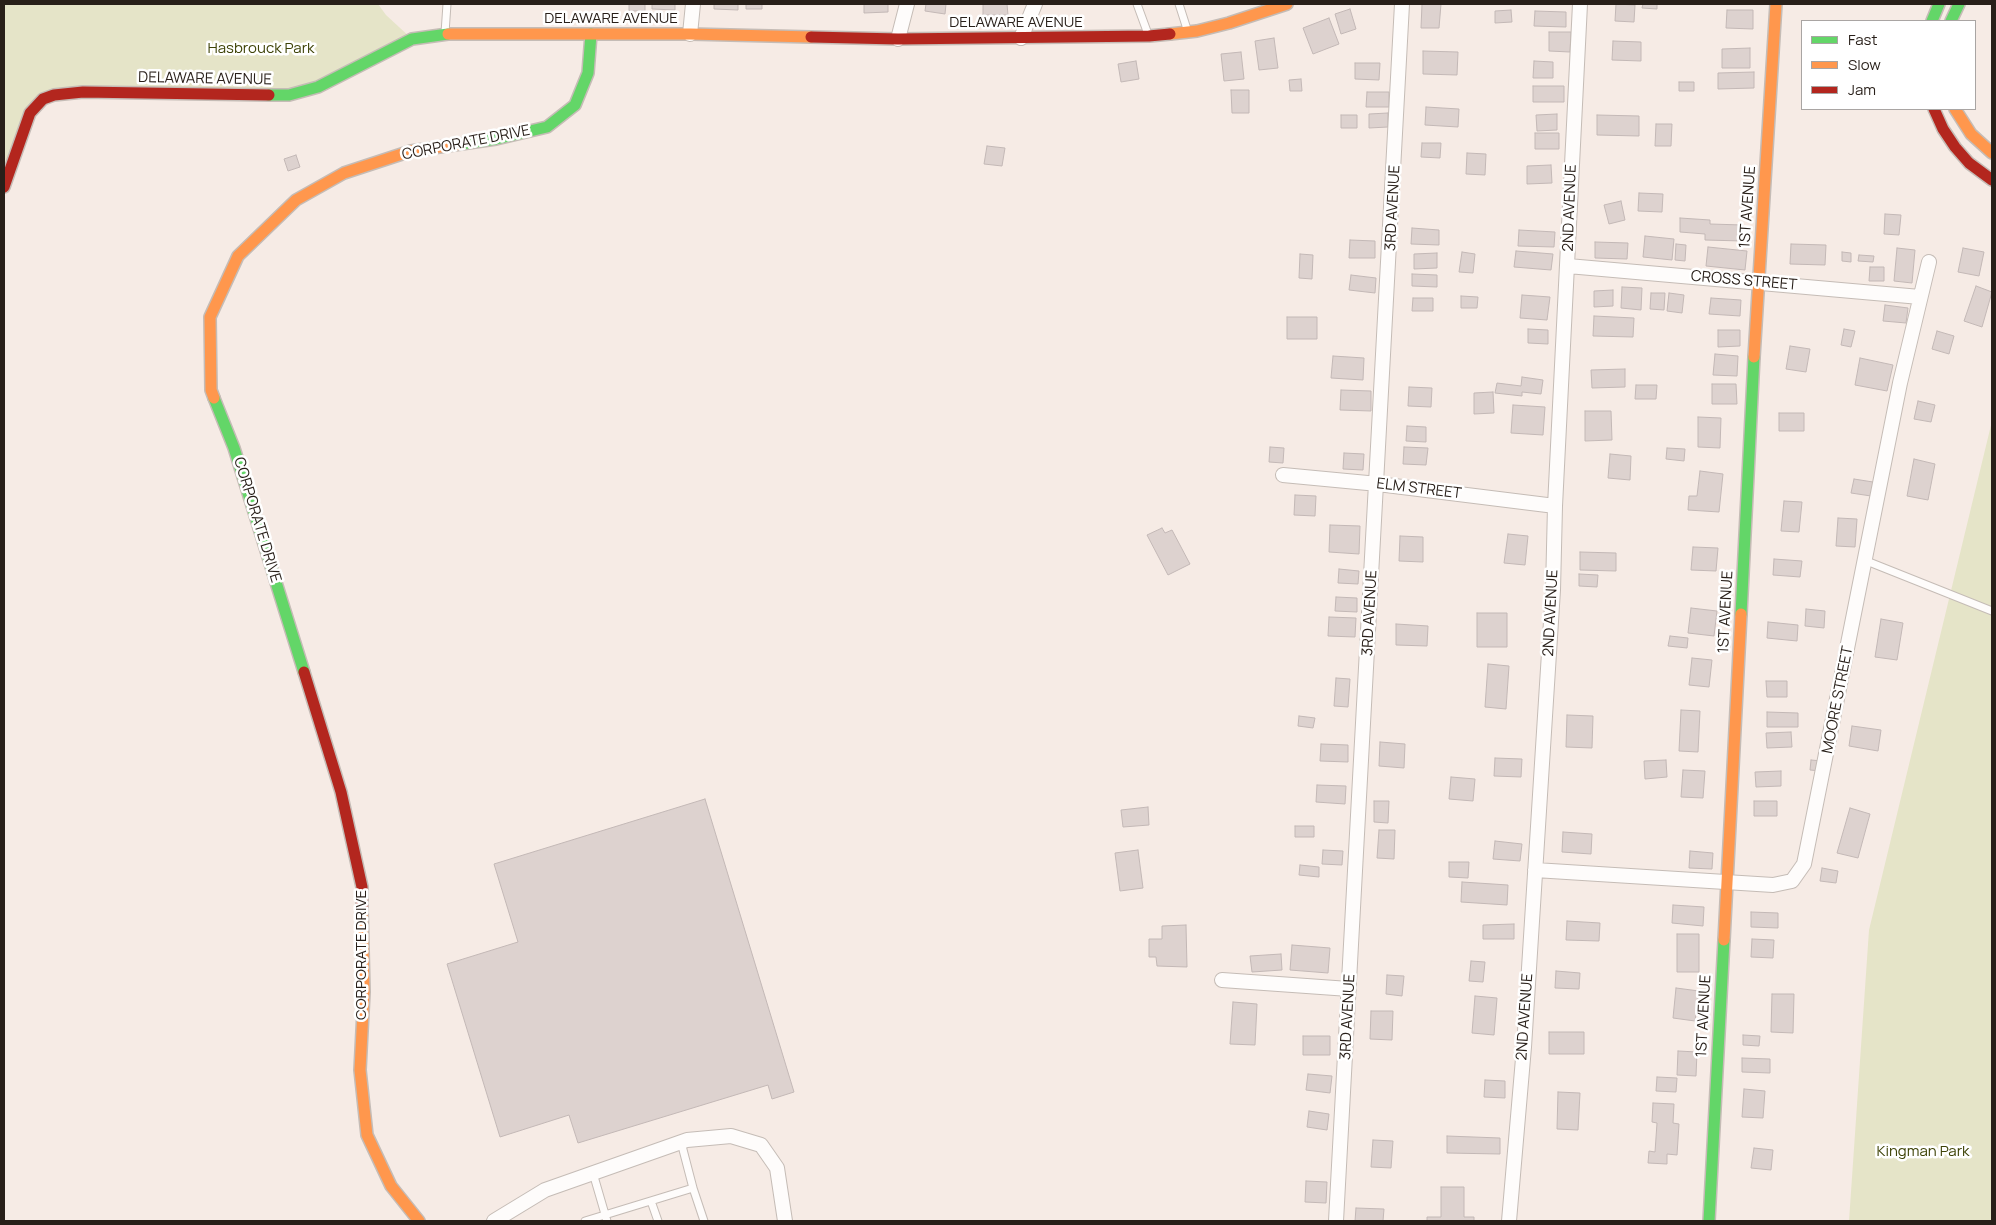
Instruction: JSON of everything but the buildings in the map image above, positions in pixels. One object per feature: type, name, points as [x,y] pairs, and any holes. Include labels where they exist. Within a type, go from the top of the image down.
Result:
[{"type":"street","points":[[690,34],[693,4]]},
{"type":"street","points":[[898,39],[907,4]]},
{"type":"street","points":[[1021,38],[1035,4]]},
{"type":"street","name":"DELAWARE AVENUE","points":[[4,187],[30,113],[44,99],[54,95],[83,92],[289,95],[318,87],[412,39],[445,34],[690,34],[898,39],[1149,36],[1188,32],[1229,23],[1287,4]]},
{"type":"street","name":"3RD AVENUE","points":[[1336,1221],[1378,484],[1402,4]]},
{"type":"street","name":"2ND AVENUE","points":[[1509,1221],[1524,1047],[1552,590],[1580,4]]},
{"type":"street","name":"1ST AVENUE","points":[[1709,1221],[1758,283],[1776,4]]},
{"type":"street","points":[[1932,20],[1939,4]]},
{"type":"street","points":[[1951,20],[1959,4]]},
{"type":"street","name":"CORPORATE DRIVE","points":[[419,1221],[392,1186],[367,1135],[360,1070],[364,992],[362,886],[338,782],[234,448],[211,390],[210,317],[238,256],[296,200],[344,173],[411,151],[496,139],[547,127],[575,105],[588,73],[590,34]]},
{"type":"street","points":[[1934,110],[1943,129],[1955,147],[1992,180]]},
{"type":"street","points":[[1955,110],[1971,134],[1992,153]]},
{"type":"street","name":"MOORE STREET","points":[[1535,870],[1773,885],[1792,881],[1804,864],[1900,383],[1929,262]]},
{"type":"street","name":"CROSS STREET","points":[[1568,266],[1920,296]]},
{"type":"street","name":"ELM STREET","points":[[1283,475],[1378,484],[1555,506]]},
{"type":"street","points":[[1222,980],[1349,989]]},
{"type":"street","points":[[494,1221],[546,1190],[593,1173],[681,1142],[731,1136],[761,1145],[777,1168],[785,1221]]},
{"type":"lane","points":[[445,34],[447,4]]},
{"type":"lane","points":[[1137,4],[1149,36]]},
{"type":"lane","points":[[1179,4],[1188,32]]},
{"type":"lane","points":[[1864,560],[1992,611]]},
{"type":"lane","points":[[681,1142],[704,1221]]},
{"type":"lane","points":[[593,1173],[606,1218]]},
{"type":"lane","points":[[585,1221],[606,1218],[693,1188]]},
{"type":"lane","points":[[652,1201],[658,1221]]},
{"type":"green space","name":"Hasbrouck Park","points":[[4,4],[378,4],[386,15],[412,39],[318,87],[43,99],[4,187]]},
{"type":"green space","name":"Kingman Park","points":[[1992,421],[1992,1221],[1849,1221],[1869,930]]},
{"type":"traffic: fast","points":[[1932,20],[1939,4]]},
{"type":"traffic: fast","points":[[1951,20],[1959,4]]},
{"type":"traffic: fast","points":[[269,95],[289,95],[318,87],[412,39],[448,34]]},
{"type":"traffic: fast","points":[[461,144],[496,139],[547,127],[575,105],[588,73],[591,34]]},
{"type":"traffic: fast","points":[[1741,614],[1754,357]]},
{"type":"traffic: fast","points":[[214,398],[234,448],[304,672]]},
{"type":"traffic: fast","points":[[1709,1221],[1724,940]]},
{"type":"traffic: slow","points":[[1170,34],[1197,31],[1229,23],[1287,4]]},
{"type":"traffic: slow","points":[[1754,357],[1776,4]]},
{"type":"traffic: slow","points":[[448,34],[690,34],[811,37]]},
{"type":"traffic: slow","points":[[1956,110],[1971,134],[1992,153]]},
{"type":"traffic: slow","points":[[214,398],[211,390],[210,317],[238,256],[296,200],[344,173],[411,151],[461,144]]},
{"type":"traffic: slow","points":[[1724,940],[1741,614]]},
{"type":"traffic: slow","points":[[362,909],[364,992],[360,1070],[367,1135],[391,1186],[419,1221]]},
{"type":"traffic: jam","points":[[811,37],[898,39],[1149,36],[1170,34]]},
{"type":"traffic: jam","points":[[4,187],[30,113],[43,99],[54,95],[83,92],[269,95]]},
{"type":"traffic: jam","points":[[1934,110],[1943,129],[1955,147],[1969,163],[1992,180]]},
{"type":"traffic: jam","points":[[304,672],[341,792],[362,887],[362,909]]}]
